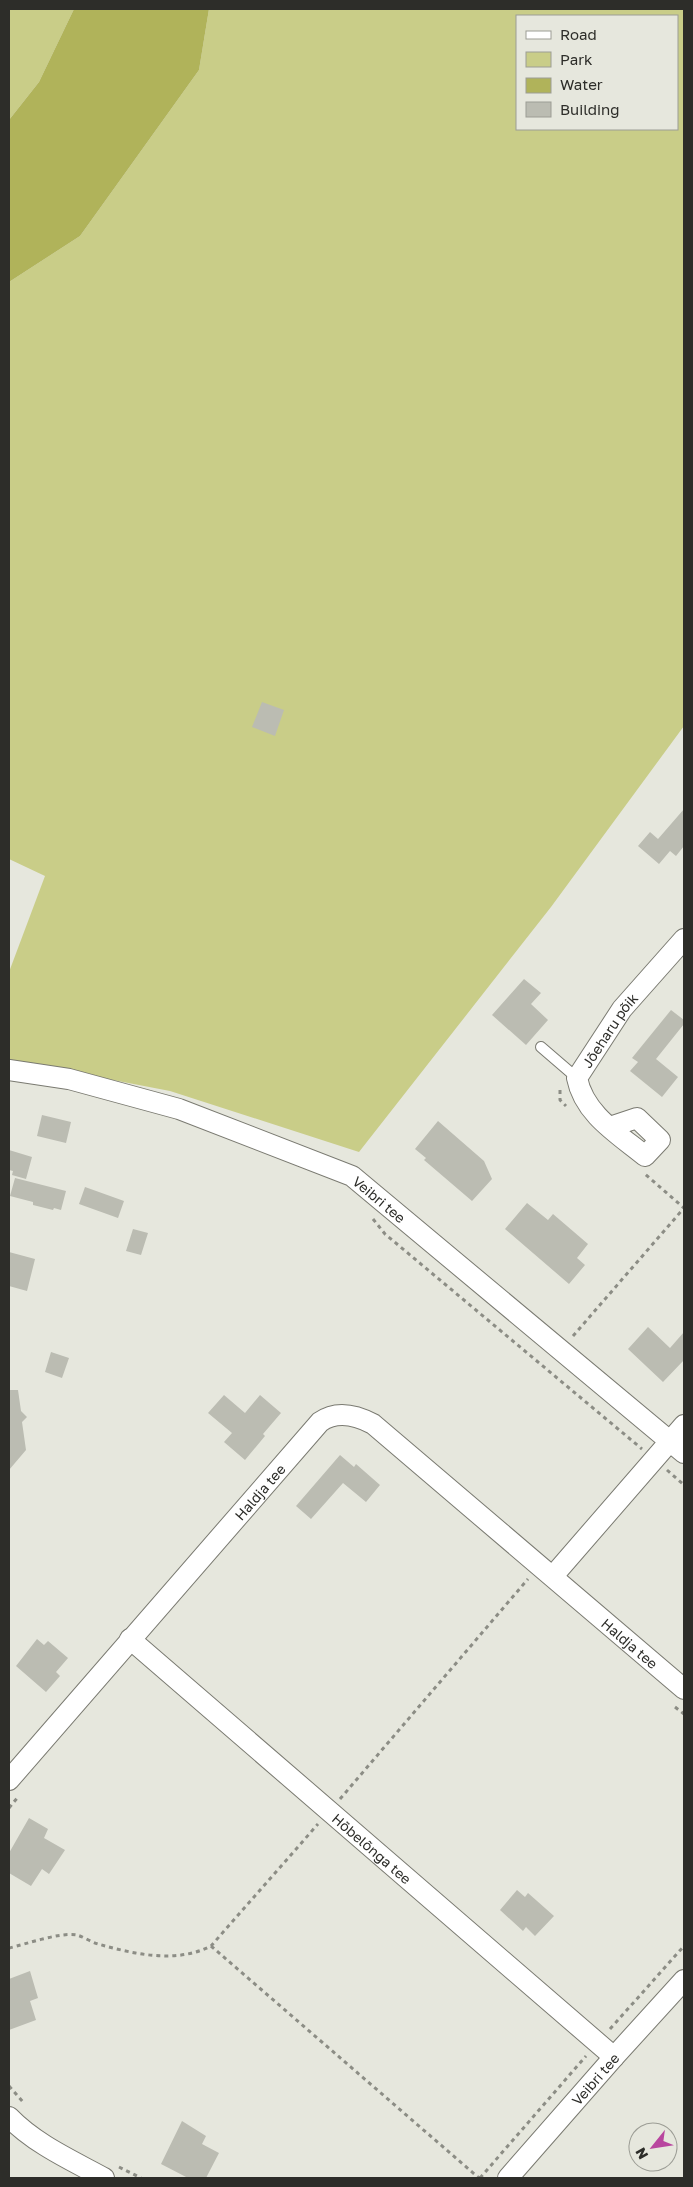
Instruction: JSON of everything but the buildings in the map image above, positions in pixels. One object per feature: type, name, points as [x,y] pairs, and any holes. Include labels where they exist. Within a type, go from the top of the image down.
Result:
[{"type":"street","name":"Jõeharu põik","points":[[610,1127],[589,1107],[569,1072],[684,938]]},
{"type":"street","name":"Veibri tee","points":[[9,1070],[69,1080],[179,1109],[352,1176],[677,1447]]},
{"type":"street","name":"Haldja tee","points":[[15,1787],[130,1639],[320,1422],[331,1416],[352,1415],[373,1424],[677,1695]]},
{"type":"street","points":[[540,1573],[648,1454],[677,1447],[684,1425]]},
{"type":"street","name":"Hõbelõnga tee","points":[[130,1639],[614,2057]]},
{"type":"street","name":"Veibri tee","points":[[508,2178],[684,1980]]},
{"type":"street","points":[[9,2117],[21,2129],[44,2146],[104,2178]]},
{"type":"lane","points":[[541,1047],[569,1072]]},
{"type":"path","points":[[567,1106],[560,1100],[569,1072]]},
{"type":"path","points":[[569,1340],[684,1208],[638,1168]]},
{"type":"path","points":[[372,1217],[385,1234],[684,1485]]},
{"type":"path","points":[[635,1455],[648,1454]]},
{"type":"path","points":[[521,1573],[540,1573]]},
{"type":"path","points":[[9,1948],[63,1936],[77,1935],[130,1953],[159,1956],[187,1954],[211,1946],[540,1573]]},
{"type":"path","points":[[677,1695],[684,1714]]},
{"type":"path","points":[[9,1808],[15,1787]]},
{"type":"path","points":[[211,1946],[480,2178],[684,1946]]},
{"type":"green space","points":[[9,9],[74,9],[39,82],[9,120]]},
{"type":"green space","points":[[209,9],[684,9],[684,726],[551,907],[359,1152],[170,1091],[9,1060],[9,972],[45,876],[9,859],[9,282],[80,236],[199,70]]},
{"type":"water","points":[[74,9],[209,9],[199,70],[80,236],[9,282],[9,120],[39,82]]}]
